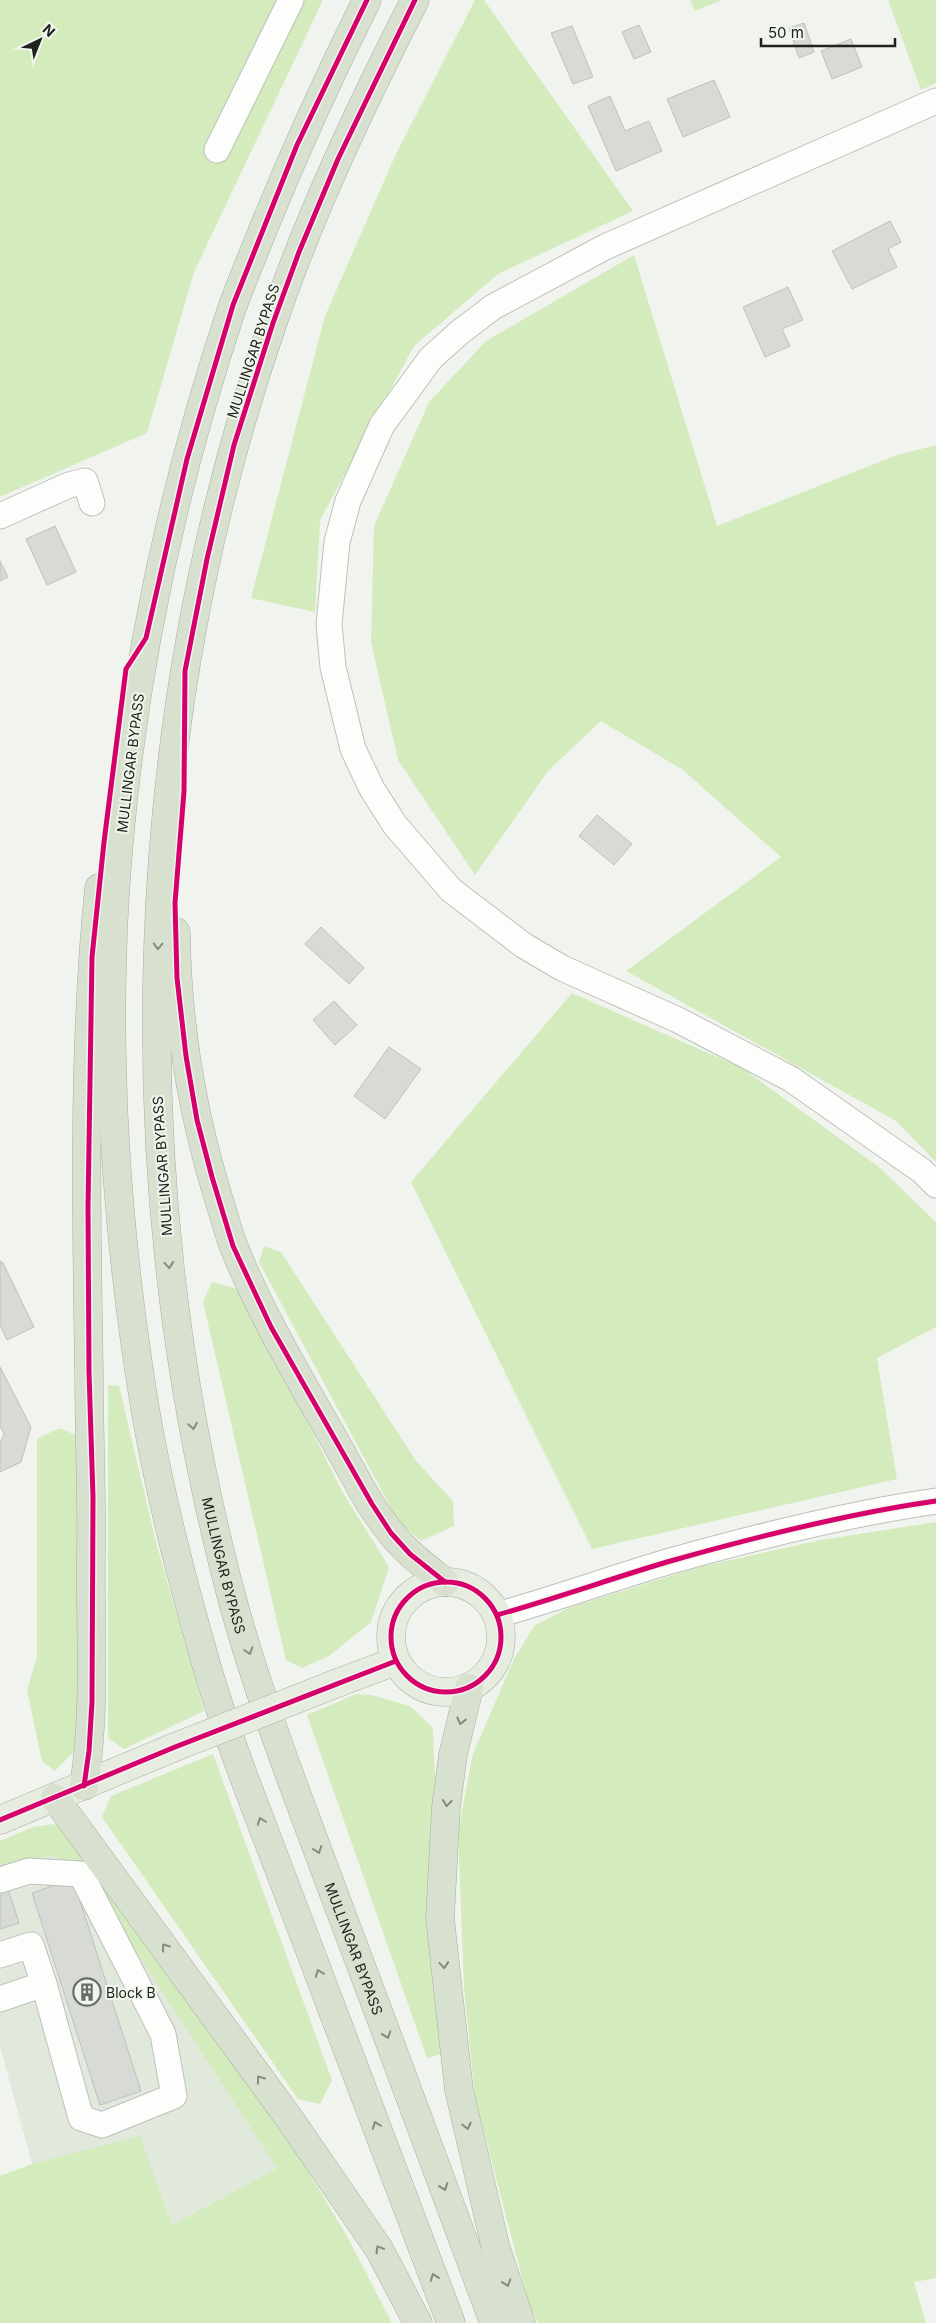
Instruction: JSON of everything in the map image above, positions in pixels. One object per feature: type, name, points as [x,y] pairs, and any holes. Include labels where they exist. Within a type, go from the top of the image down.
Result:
[{"type":"highway","name":"MULLINGAR BYPASS","points":[[367,0],[297,145],[233,305],[187,459],[146,638],[126,778],[115,896],[112,1031],[115,1133],[124,1255],[144,1405],[166,1512],[198,1635],[229,1733],[451,2323]]},
{"type":"highway","name":"MULLINGAR BYPASS","points":[[415,0],[338,159],[273,323],[234,445],[207,559],[185,671],[160,871],[155,1023],[160,1164],[172,1296],[195,1438],[231,1594],[283,1755],[494,2323]]},
{"type":"highway","points":[[84,1786],[89,1751],[92,1702],[93,1496],[88,1372],[88,1207],[92,957],[104,842],[126,669],[146,638]]},
{"type":"highway","points":[[185,671],[184,791],[175,903],[176,978],[194,1102],[212,1177],[233,1246],[271,1327],[367,1496],[391,1533],[410,1554],[445,1582]]},
{"type":"highway","points":[[469,1688],[453,1755],[446,1807],[440,1918],[458,2090],[496,2249],[521,2323]]},
{"type":"highway","points":[[55,1798],[288,2118],[368,2232],[418,2323]]},
{"type":"main road","points":[[445,1582],[462,1584],[477,1591],[497,1614],[502,1634],[500,1651],[494,1666],[483,1680],[469,1688],[452,1693],[435,1692],[419,1686],[405,1675],[396,1661],[391,1643],[392,1625],[399,1608],[411,1594],[427,1585],[445,1582]]},
{"type":"main road","points":[[0,1820],[175,1748],[396,1661]]},
{"type":"street","points":[[217,150],[291,0]]},
{"type":"street","points":[[936,101],[605,247],[493,307],[460,332],[431,358],[382,425],[348,501],[337,542],[329,624],[333,667],[353,749],[372,789],[395,825],[451,890],[523,945],[562,968],[678,1020],[791,1078],[922,1171],[936,1185]]},
{"type":"street","points":[[0,516],[69,485],[85,481],[92,503]]},
{"type":"street","points":[[497,1614],[759,1537],[880,1509],[936,1501]]},
{"type":"street","points":[[0,1880],[29,1871],[81,1874],[163,2034],[174,2096],[102,2125],[81,2118],[44,1984],[31,1945],[0,1955]]},
{"type":"street","points":[[0,1999],[44,1984]]},
{"type":"shaded area","points":[[55,1824],[277,2168],[172,2225],[140,2137],[32,2164],[0,2046],[0,1841],[33,1827]]},
{"type":"green space","points":[[0,0],[323,0],[194,272],[147,433],[0,497]]},
{"type":"green space","points":[[475,0],[484,0],[633,211],[498,274],[414,346],[320,520],[315,612],[251,598],[325,316],[395,156]]},
{"type":"green space","points":[[690,0],[722,0],[695,11]]},
{"type":"green space","points":[[888,0],[936,0],[936,83],[921,90]]},
{"type":"green space","points":[[634,255],[717,526],[897,455],[936,445],[936,1162],[896,1121],[626,971],[781,857],[683,770],[601,721],[548,771],[475,875],[398,760],[371,642],[374,526],[429,402],[486,341]]},
{"type":"green space","points":[[572,993],[742,1068],[879,1167],[936,1222],[936,1327],[877,1358],[897,1479],[592,1549],[411,1182]]},
{"type":"green space","points":[[264,1246],[281,1252],[416,1461],[453,1501],[454,1526],[421,1541],[398,1521],[259,1262]]},
{"type":"green space","points":[[212,1282],[241,1290],[343,1493],[389,1567],[371,1622],[329,1656],[302,1668],[286,1660],[203,1302]]},
{"type":"green space","points":[[108,1385],[119,1386],[156,1542],[204,1711],[124,1749],[108,1738]]},
{"type":"green space","points":[[59,1428],[76,1435],[79,1746],[55,1771],[42,1761],[27,1690],[37,1657],[37,1439]]},
{"type":"green space","points":[[936,1522],[936,2278],[914,2282],[926,2323],[538,2323],[529,2304],[475,2098],[464,1987],[458,1831],[473,1754],[514,1659],[534,1626],[568,1608],[699,1567],[821,1540]]},
{"type":"green space","points":[[356,1694],[372,1695],[410,1706],[433,1728],[435,1778],[432,1971],[442,2054],[427,2058],[307,1715]]},
{"type":"green space","points":[[213,1754],[332,2080],[320,2104],[298,2099],[102,1817],[111,1796]]},
{"type":"green space","points":[[55,1824],[81,1844],[279,2123],[348,2238],[392,2323],[0,2323],[0,2176],[32,2164],[140,2136],[172,2225],[277,2168],[79,1864],[48,1855],[0,1870],[0,1841],[33,1827]]},
{"type":"building","points":[[804,23],[814,52],[799,58],[789,28]]},
{"type":"building","points":[[639,25],[651,52],[634,59],[622,32]]},
{"type":"building","points":[[572,26],[593,77],[573,84],[551,33]]},
{"type":"building","points":[[851,39],[862,67],[832,79],[821,51]]},
{"type":"building","points":[[714,80],[730,117],[683,137],[667,99]]},
{"type":"building","points":[[610,96],[625,131],[649,121],[662,151],[616,171],[588,106]]},
{"type":"building","points":[[890,221],[901,242],[888,249],[897,267],[852,289],[832,251]]},
{"type":"building","points":[[788,287],[803,320],[782,329],[790,346],[765,357],[743,307]]},
{"type":"building","points":[[55,526],[76,572],[47,585],[26,539]]},
{"type":"building","points":[[0,561],[8,577],[0,581]]},
{"type":"building","points":[[597,815],[632,844],[614,865],[579,836]]},
{"type":"building","points":[[321,927],[364,968],[349,984],[305,944]]},
{"type":"building","points":[[334,1001],[357,1025],[335,1045],[313,1020]]},
{"type":"building","points":[[389,1047],[421,1069],[385,1119],[354,1096]]},
{"type":"building","points":[[0,1261],[3,1263],[34,1327],[7,1340],[0,1325]]},
{"type":"building","points":[[0,1367],[31,1427],[21,1462],[0,1472],[0,1443],[4,1434],[0,1426]]},
{"type":"building","name":"Block B","points":[[73,1879],[141,2091],[100,2105],[32,1893]]},
{"type":"building","points":[[8,1889],[19,1923],[0,1929],[0,1891]]},
{"type":"cycle path","points":[[84,1786],[89,1751],[92,1702],[93,1497],[89,1372],[88,1207],[92,957],[104,842],[126,669],[146,638],[187,459],[233,305],[297,145],[367,0]]},
{"type":"cycle path","points":[[415,0],[338,159],[299,252],[273,323],[234,445],[207,559],[185,671],[184,791],[175,903],[177,978],[186,1056],[197,1120],[233,1246],[271,1327],[372,1504],[391,1533],[410,1554],[445,1582]]},
{"type":"cycle path","points":[[497,1615],[667,1562],[733,1544],[834,1519],[936,1501]]},
{"type":"cycle path","points":[[446,1582],[467,1586],[485,1598],[497,1616],[501,1637],[497,1658],[485,1676],[467,1688],[446,1692],[425,1688],[407,1676],[395,1658],[391,1637],[395,1616],[407,1598],[425,1586],[446,1582]]},
{"type":"cycle path","points":[[0,1820],[175,1747],[396,1661]]},
{"type":"place","name":"Block B","points":[[87,1992]]}]
